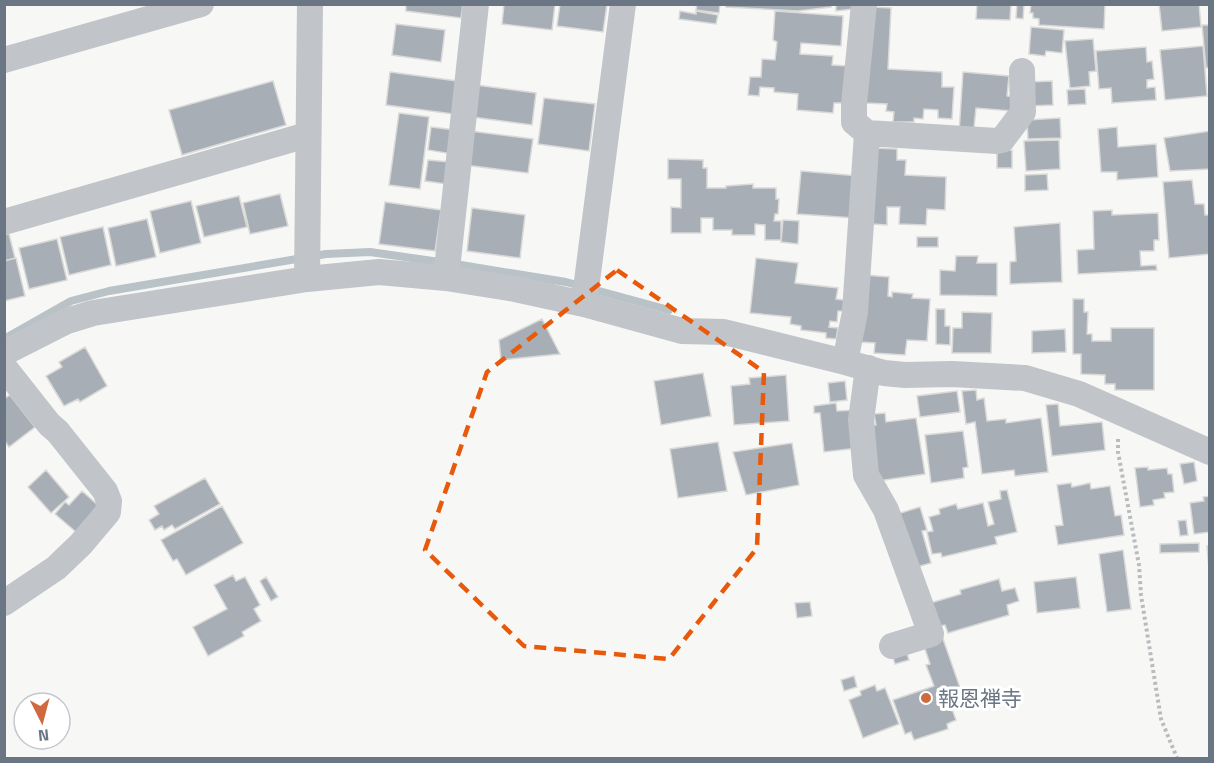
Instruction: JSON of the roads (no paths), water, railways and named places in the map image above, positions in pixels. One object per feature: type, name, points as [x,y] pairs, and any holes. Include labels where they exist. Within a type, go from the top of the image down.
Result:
[{"type":"street","points":[[4,60],[201,4]]},
{"type":"street","points":[[306,263],[310,4]]},
{"type":"street","points":[[448,268],[476,4]]},
{"type":"street","points":[[585,292],[623,4]]},
{"type":"street","points":[[864,4],[854,122],[867,133],[1002,140],[1023,112],[1022,71]]},
{"type":"street","points":[[867,133],[855,312],[856,365],[866,475],[886,510],[931,634],[892,646]]},
{"type":"street","points":[[4,222],[308,135]]},
{"type":"street","points":[[4,353],[67,321],[93,313],[306,263],[379,272],[448,268],[515,289],[585,292],[682,331],[724,332],[884,373],[1025,378],[1079,394],[1209,452]]},
{"type":"street","points":[[4,367],[105,491],[109,501],[108,512],[81,544],[56,568],[4,603]]},
{"type":"waterway","points":[[4,339],[71,301],[109,291],[326,254],[370,252],[566,282],[669,310]]},
{"type":"place","name":"報恩禅寺","points":[[926,698]]}]
